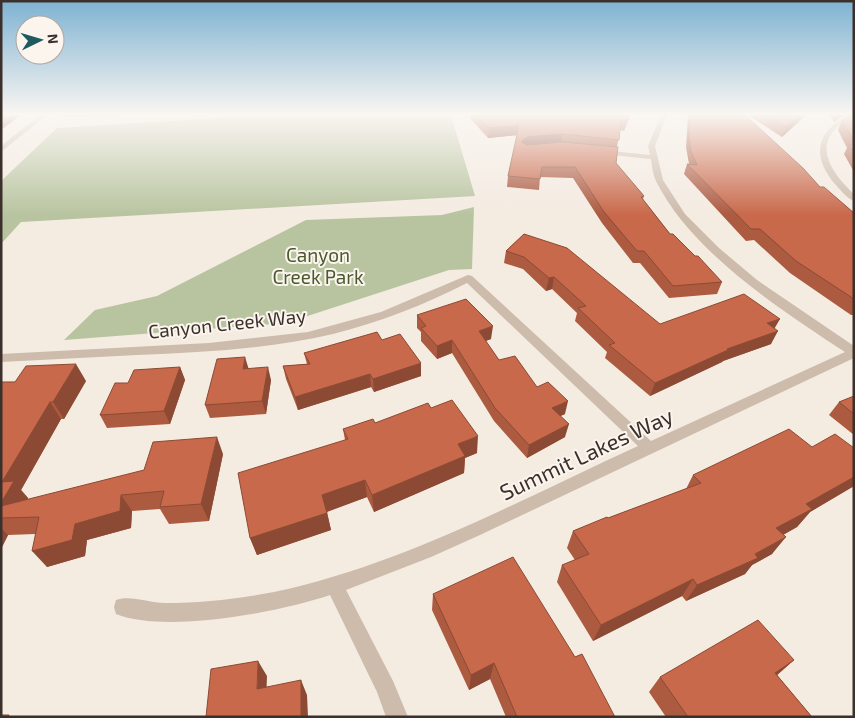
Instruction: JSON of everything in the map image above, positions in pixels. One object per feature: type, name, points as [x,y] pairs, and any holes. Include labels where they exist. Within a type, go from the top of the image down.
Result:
[{"type":"street","points":[[651,149],[656,173],[664,190],[678,210],[716,251],[763,290],[854,352]]},
{"type":"street","points":[[822,149],[822,153],[827,166],[834,177],[854,199]]},
{"type":"street","points":[[597,151],[652,157]]},
{"type":"street","name":"Canyon Creek Way","points":[[1,358],[220,346],[264,342],[314,334],[398,311],[436,295],[468,278],[649,448]]},
{"type":"street","name":"Summit Lakes Way","points":[[123,607],[165,612],[219,609],[272,601],[335,586],[412,558],[854,352]]},
{"type":"street","points":[[335,586],[386,688],[396,717]]},
{"type":"green space","points":[[35,149],[461,149],[475,196],[21,222],[1,244],[1,181]]},
{"type":"green space","name":"Canyon Creek Park","points":[[474,207],[472,269],[449,270],[286,323],[64,340],[95,310],[157,296],[306,220],[442,215]]},
{"type":"building","points":[[514,149],[618,149],[616,163],[644,196],[641,197],[670,234],[673,234],[695,256],[698,256],[722,282],[673,286],[644,251],[637,251],[604,212],[575,167],[542,167],[540,179],[508,176]]},
{"type":"building","points":[[691,149],[782,149],[820,187],[824,187],[854,213],[854,299],[796,261],[760,229],[751,229],[687,164],[697,165]]},
{"type":"building","points":[[524,234],[567,248],[660,324],[744,294],[780,319],[767,323],[778,331],[727,349],[655,383],[609,345],[615,343],[578,308],[586,306],[554,277],[549,278],[524,257],[506,251]]},
{"type":"building","points":[[466,299],[493,326],[479,331],[499,360],[515,356],[537,387],[548,382],[568,401],[552,408],[569,424],[529,445],[495,408],[452,340],[437,346],[421,328],[426,326],[417,315]]},
{"type":"building","points":[[377,332],[382,340],[400,334],[421,363],[373,379],[370,374],[295,397],[283,366],[310,364],[304,353]]},
{"type":"building","points":[[245,357],[243,369],[268,367],[262,401],[205,405],[217,359]]},
{"type":"building","points":[[76,364],[53,402],[50,402],[2,482],[14,481],[1,503],[1,382],[15,382],[26,366]]},
{"type":"building","points":[[180,367],[164,411],[100,415],[115,383],[128,383],[134,370]]},
{"type":"building","points":[[854,396],[854,414],[839,402]]},
{"type":"building","points":[[452,400],[478,436],[458,444],[465,456],[372,495],[365,480],[322,495],[327,513],[250,538],[238,473],[348,439],[343,429],[373,419],[375,423],[428,403],[431,408]]},
{"type":"building","points":[[789,429],[812,447],[835,434],[854,448],[854,477],[806,504],[812,509],[776,528],[786,537],[755,554],[758,558],[697,585],[693,579],[601,625],[562,565],[589,554],[573,531],[701,483],[693,475]]},
{"type":"building","points":[[217,437],[201,504],[160,507],[164,491],[121,495],[120,511],[75,524],[72,540],[32,551],[39,517],[1,518],[1,506],[144,470],[153,442]]},
{"type":"building","points":[[513,557],[575,657],[582,654],[615,717],[517,717],[494,663],[471,675],[433,594]]},
{"type":"building","points":[[758,620],[794,660],[775,673],[812,717],[688,717],[660,677]]},
{"type":"building","points":[[258,661],[257,689],[301,680],[301,717],[206,717],[211,669]]}]
